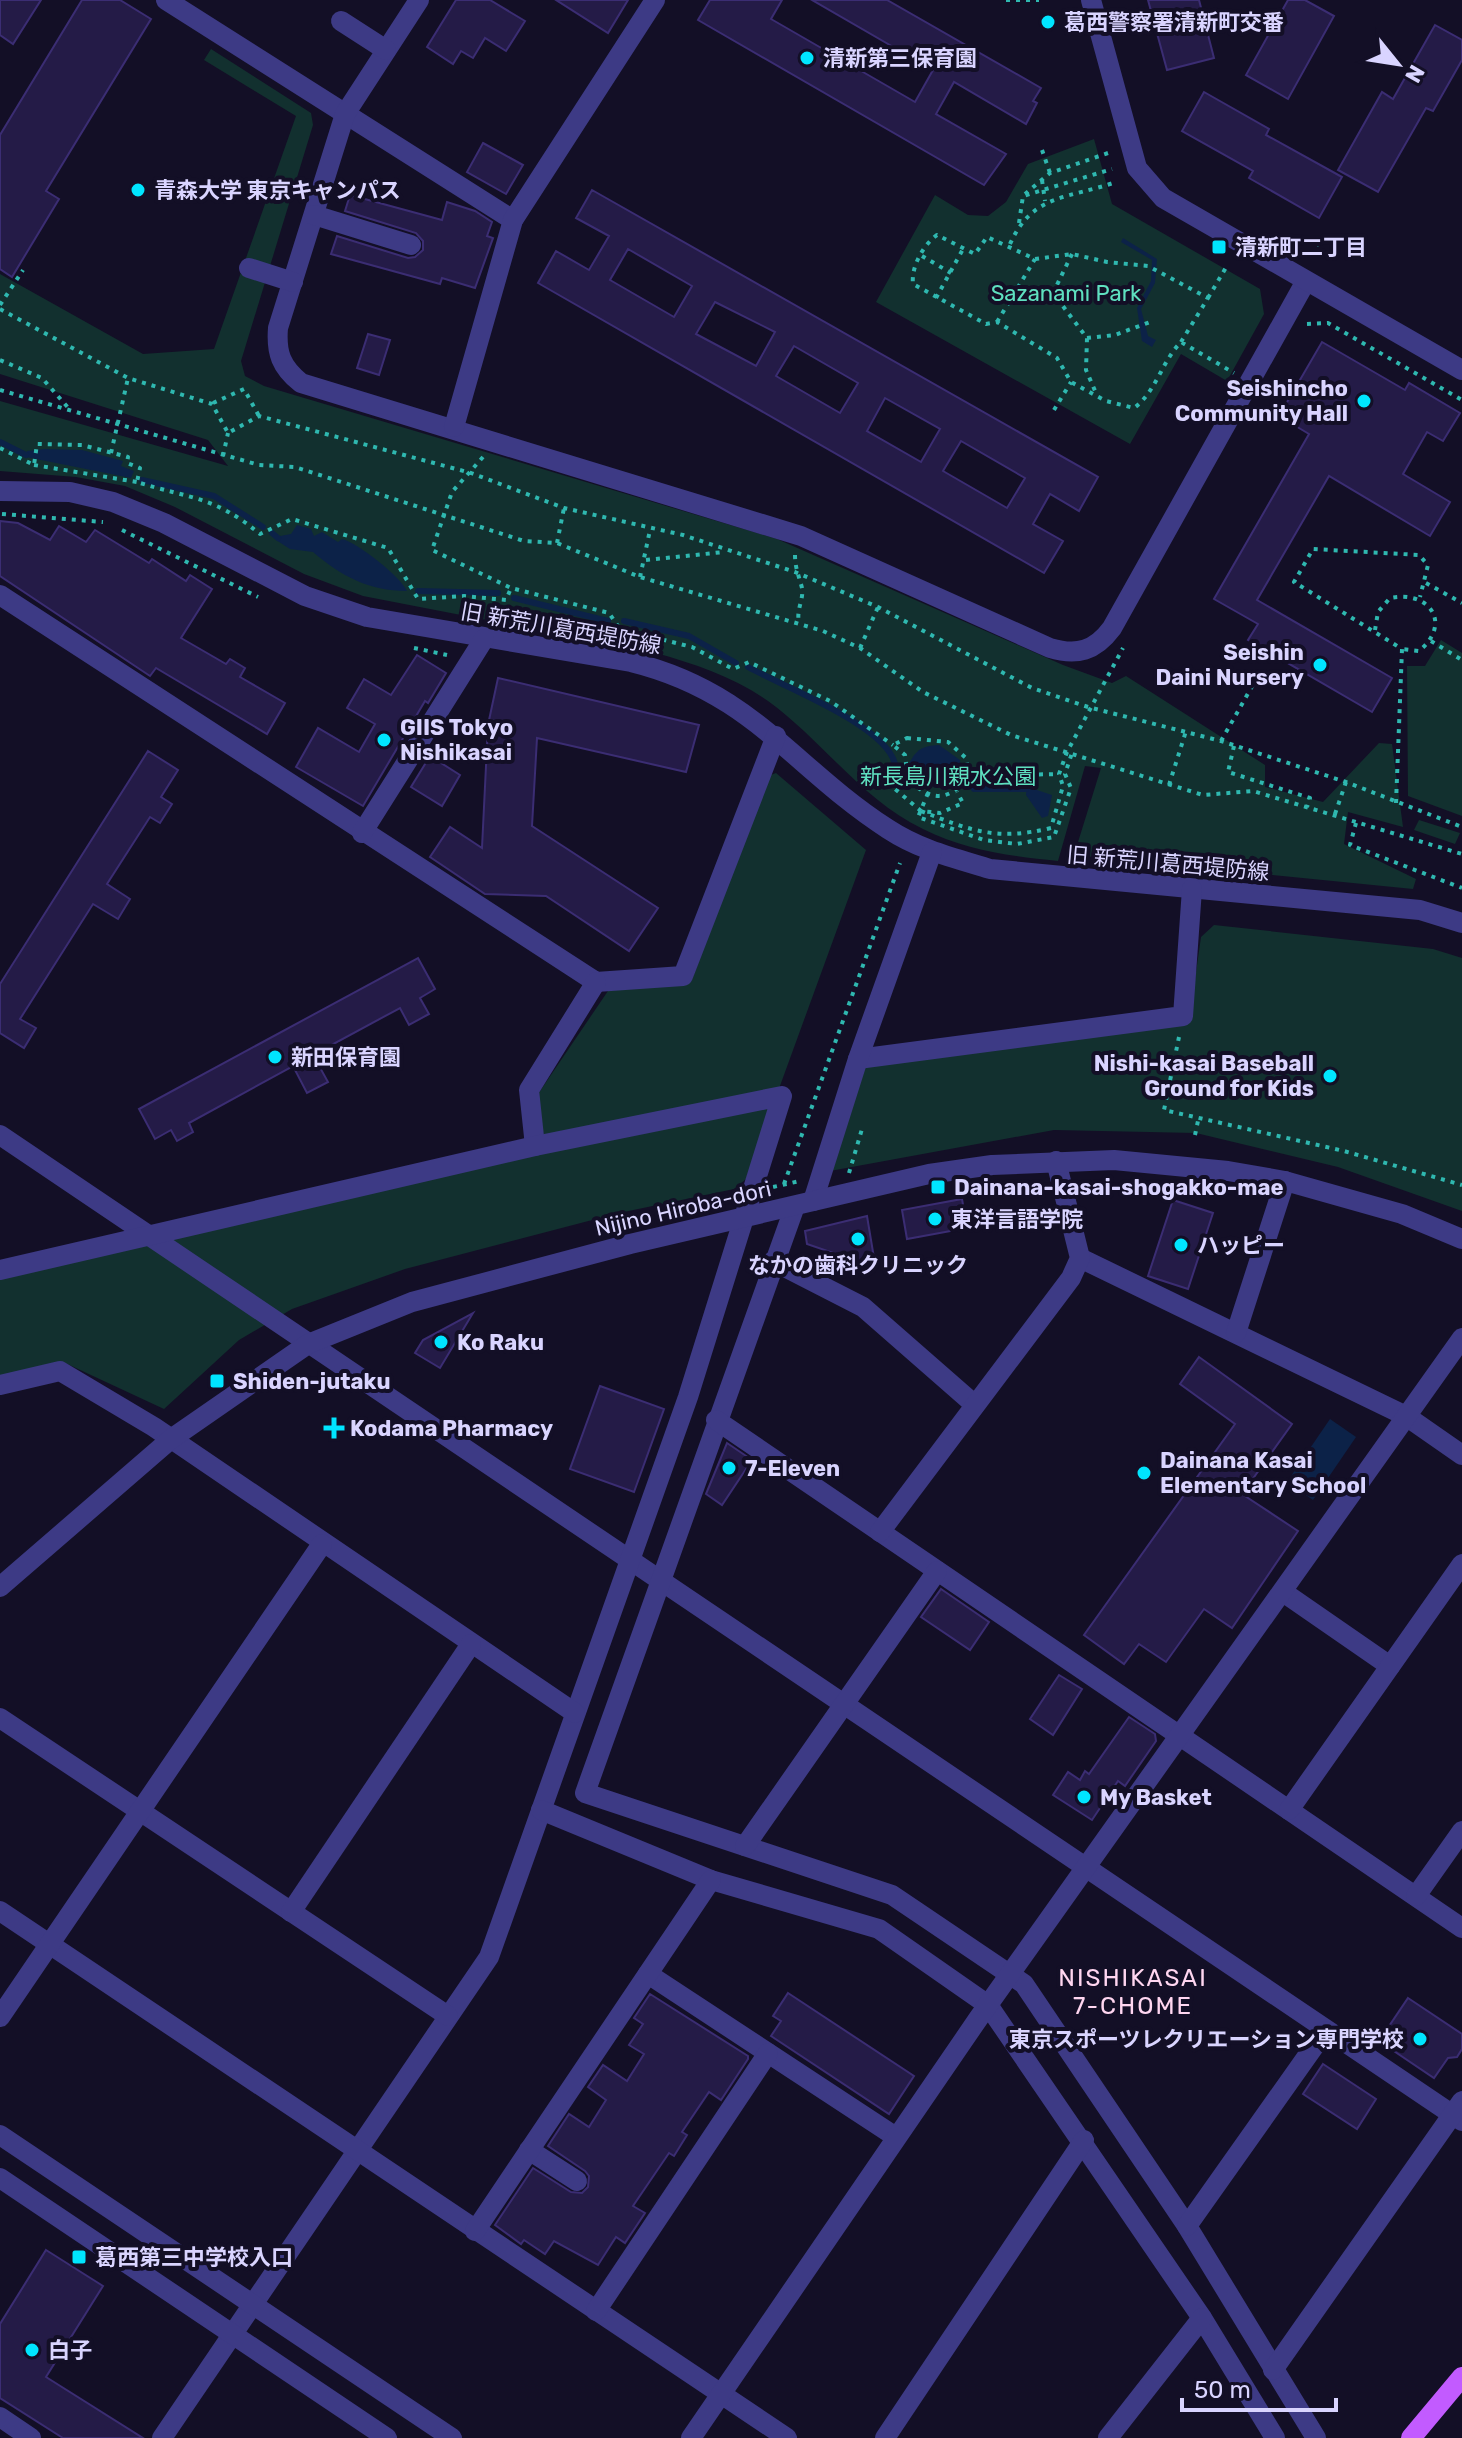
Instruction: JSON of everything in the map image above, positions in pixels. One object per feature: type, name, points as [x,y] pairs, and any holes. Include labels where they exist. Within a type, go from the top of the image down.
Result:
[{"type":"main road","points":[[1411,2438],[1462,2377]]},
{"type":"street","points":[[454,427],[513,220],[655,0]]},
{"type":"street","points":[[1091,0],[1137,168],[1148,184],[1163,198],[1462,370]]},
{"type":"street","points":[[177,3],[513,220]]},
{"type":"street","points":[[409,3],[386,50],[345,114],[293,282],[277,345],[280,362],[289,374],[301,383],[454,427],[801,536],[1050,648],[1068,653],[1084,652],[1102,643],[1306,281]]},
{"type":"street","points":[[341,21],[386,50]]},
{"type":"street","points":[[314,215],[411,245]]},
{"type":"street","points":[[249,268],[293,282]]},
{"type":"street","name":"旧 新荒川葛西堤防線","points":[[1,498],[70,492],[113,502],[335,608],[484,639],[669,671],[705,687],[776,736],[869,816],[932,852],[990,869],[1420,910],[1462,923]]},
{"type":"street","points":[[0,595],[362,833],[596,982],[683,976],[776,736]]},
{"type":"street","points":[[362,833],[484,639]]},
{"type":"street","points":[[932,852],[804,1203],[773,1261],[585,1793],[892,1895],[1024,1984],[1187,2226],[1316,2438]]},
{"type":"street","points":[[858,1059],[1183,1016],[1192,889]]},
{"type":"street","points":[[535,1146],[529,1090],[596,982]]},
{"type":"street","points":[[0,1270],[151,1238],[535,1146],[782,1096],[688,1397],[489,1957],[162,2438]]},
{"type":"street","points":[[0,1135],[845,1703],[1325,2031],[1459,2113],[1273,2370]]},
{"type":"street","points":[[880,1532],[1071,1278],[1080,1258],[1056,1161]]},
{"type":"street","name":"Nijino Hiroba-dori","points":[[0,1587],[171,1439],[308,1344],[412,1302],[630,1244],[929,1174],[1056,1161],[1171,1164],[1285,1181],[1402,1214],[1462,1239]]},
{"type":"street","points":[[1236,1333],[1285,1181]]},
{"type":"street","points":[[1080,1258],[1406,1416],[1462,1455]]},
{"type":"street","points":[[773,1261],[863,1307],[975,1405]]},
{"type":"street","points":[[691,2438],[988,2005],[1011,1977],[1462,1338]]},
{"type":"street","points":[[0,1385],[60,1371],[171,1439],[575,1713]]},
{"type":"street","points":[[716,1420],[1462,1928]]},
{"type":"street","points":[[0,2017],[322,1544]]},
{"type":"street","points":[[1289,1810],[1462,1564]]},
{"type":"street","points":[[745,1846],[937,1571]]},
{"type":"street","points":[[1283,1592],[1390,1666]]},
{"type":"street","points":[[291,1912],[471,1644]]},
{"type":"street","points":[[0,1718],[448,2016]]},
{"type":"street","points":[[541,1810],[711,1880],[879,1929],[988,2005],[1084,2140],[1202,2318],[1275,2438]]},
{"type":"street","points":[[1416,1896],[1462,1831]]},
{"type":"street","points":[[475,2231],[711,1880]]},
{"type":"street","points":[[0,1911],[787,2438]]},
{"type":"street","points":[[648,1974],[896,2137]]},
{"type":"street","points":[[1187,2226],[1325,2031]]},
{"type":"street","points":[[596,2311],[768,2053]]},
{"type":"street","points":[[0,2135],[452,2438]]},
{"type":"street","points":[[885,2438],[1084,2140]]},
{"type":"street","points":[[529,2150],[577,2181]]},
{"type":"street","points":[[0,2178],[387,2438]]},
{"type":"street","points":[[1108,2438],[1202,2318]]},
{"type":"street","points":[[0,2417],[31,2438]]},
{"type":"path","points":[[1006,0],[1039,0]]},
{"type":"path","points":[[1042,150],[1050,173]]},
{"type":"path","points":[[1010,244],[1019,225],[1023,196],[1050,173],[1108,153]]},
{"type":"path","points":[[1023,196],[1112,169]]},
{"type":"path","points":[[1042,180],[1045,201]]},
{"type":"path","points":[[1019,225],[1045,201],[1116,182]]},
{"type":"path","points":[[1208,298],[1159,269],[1072,254],[1035,259],[1010,244],[987,237],[975,254],[937,235],[912,274],[913,284],[936,298],[986,324],[997,322],[1057,358],[1071,382],[1096,396],[1134,408],[1144,401],[1171,351],[1181,342],[1208,298],[1228,264]]},
{"type":"path","points":[[1311,254],[1320,240]]},
{"type":"path","points":[[936,298],[963,249]]},
{"type":"path","points":[[1072,254],[1053,293],[1059,307],[1087,338],[1086,370],[1096,396]]},
{"type":"path","points":[[921,256],[951,273]]},
{"type":"path","points":[[997,322],[1035,259]]},
{"type":"path","points":[[23,270],[0,307],[128,378],[212,404],[244,389],[259,416]]},
{"type":"path","points":[[1300,335],[1308,321],[1328,323],[1462,400]]},
{"type":"path","points":[[1087,338],[1115,335],[1150,322]]},
{"type":"path","points":[[1181,342],[1236,374]]},
{"type":"path","points":[[0,360],[42,378],[73,412]]},
{"type":"path","points":[[111,453],[128,378]]},
{"type":"path","points":[[1054,410],[1071,382]]},
{"type":"path","points":[[0,390],[223,456],[259,465],[295,467],[524,541],[557,543],[640,577],[799,622],[860,648],[923,692],[1011,735],[1203,795],[1253,791],[1462,854]]},
{"type":"path","points":[[212,404],[228,433],[223,456]]},
{"type":"path","points":[[228,433],[259,416],[471,473],[564,508],[650,530],[683,535],[726,552],[795,572],[878,607],[1032,688],[1088,707],[1221,741],[1346,782],[1462,827]]},
{"type":"path","points":[[34,465],[37,444],[82,445],[128,457],[127,463],[140,468],[137,482]]},
{"type":"path","points":[[0,448],[34,465],[137,482],[204,498],[236,514],[260,534],[292,519],[388,548],[418,599],[464,596],[506,600],[511,588]]},
{"type":"path","points":[[485,454],[452,492],[432,550],[511,588],[609,613],[620,629],[692,647],[733,669],[749,662],[830,701],[893,745],[905,755],[908,779]]},
{"type":"path","points":[[1,498],[107,522]]},
{"type":"path","points":[[557,543],[564,508]]},
{"type":"path","points":[[121,529],[264,600]]},
{"type":"path","points":[[640,577],[650,530]]},
{"type":"path","points":[[1375,630],[1378,612],[1390,598],[1420,597],[1432,610],[1436,625],[1431,641],[1419,651],[1402,649],[1294,582],[1313,549],[1419,555],[1428,565],[1426,583],[1420,597]]},
{"type":"path","points":[[646,560],[726,552]]},
{"type":"path","points":[[795,555],[795,572],[803,591],[797,613],[799,622]]},
{"type":"path","points":[[1426,583],[1462,603]]},
{"type":"path","points":[[860,648],[878,607]]},
{"type":"path","points":[[1431,641],[1462,660]]},
{"type":"path","points":[[919,814],[988,834],[1016,836],[1051,828],[1063,786],[1059,774],[1088,707],[1126,642]]},
{"type":"path","points":[[405,646],[447,655]]},
{"type":"path","points":[[1396,803],[1402,649]]},
{"type":"path","points":[[1221,741],[1258,676]]},
{"type":"path","points":[[1169,785],[1186,731]]},
{"type":"path","points":[[893,745],[907,738],[948,742],[966,758],[969,776],[957,792],[942,796],[928,793],[908,779],[892,776],[895,789],[919,814],[984,840],[1017,844],[1054,837],[1071,788],[1065,774],[1069,753]]},
{"type":"path","points":[[1234,746],[1228,772],[1310,798],[1307,807]]},
{"type":"path","points":[[969,776],[1059,774]]},
{"type":"path","points":[[1334,815],[1346,782]]},
{"type":"path","points":[[919,814],[953,809],[963,803],[957,792]]},
{"type":"path","points":[[919,814],[928,793]]},
{"type":"path","points":[[1357,822],[1350,845],[1462,888]]},
{"type":"path","points":[[802,1180],[784,1184],[900,863]]},
{"type":"path","points":[[1183,1016],[1164,1110],[1344,1151],[1462,1185]]},
{"type":"path","points":[[1195,1135],[1199,1116]]},
{"type":"path","points":[[849,1173],[862,1129]]},
{"type":"green space","name":"新長島川親水公園","points":[[211,49],[311,113],[313,125],[241,361],[245,376],[264,386],[777,539],[1063,665],[1112,683],[1126,676],[1265,765],[1265,787],[1323,802],[1379,743],[1392,744],[1403,827],[1348,812],[1344,844],[1416,879],[1413,889],[1074,855],[1101,768],[1085,766],[1058,861],[972,847],[923,829],[880,802],[788,716],[742,685],[714,672],[656,653],[363,596],[304,574],[175,507],[125,486],[76,477],[0,471],[0,401],[228,466],[208,440],[0,374],[0,274],[143,354],[214,349],[296,116],[204,60]]},
{"type":"green space","name":"Sazanami Park","points":[[1094,139],[1112,204],[1260,289],[1264,314],[1227,381],[1181,354],[1130,444],[876,302],[935,195],[968,215],[988,216],[1006,202],[1028,164]]},
{"type":"green space","points":[[1441,640],[1462,653],[1462,816],[1408,796],[1407,666],[1425,666]]},
{"type":"green space","points":[[776,773],[866,850],[746,1179],[734,1189],[619,1213],[405,1269],[292,1309],[239,1340],[164,1409],[63,1362],[0,1376],[0,1278],[545,1146],[538,1094],[610,988],[691,982],[768,776]]},
{"type":"green space","points":[[1419,820],[1460,833],[1455,844],[1414,830]]},
{"type":"green space","points":[[1214,925],[1433,949],[1462,958],[1462,1211],[1338,1167],[1196,1133],[1054,1130],[830,1171],[859,1059],[1189,1022],[1201,937]]},
{"type":"water","points":[[1123,238],[1157,259],[1155,283],[1141,309],[1148,336],[1156,340],[1152,347],[1142,341],[1137,308],[1151,281],[1152,260],[1121,242]]},
{"type":"water","points":[[82,450],[123,461],[121,466],[134,471],[131,478],[26,457],[27,451]]},
{"type":"water","points":[[297,525],[311,529],[314,536],[322,532],[338,542],[342,539],[358,547],[388,569],[407,591],[368,585],[334,568],[313,552],[290,549],[276,540],[291,534]]},
{"type":"water","points":[[939,745],[960,760],[958,776],[947,787],[923,781],[909,764],[921,749]]},
{"type":"water","points":[[1027,782],[1035,782],[1034,789],[1052,795],[1048,816],[1042,818],[1026,795]]},
{"type":"water","points":[[1330,1419],[1356,1437],[1313,1500],[1287,1482]]},
{"type":"building","points":[[0,0],[41,0],[13,44],[0,35]]},
{"type":"building","points":[[82,0],[120,0],[151,19],[46,191],[59,199],[12,277],[0,269],[0,135]]},
{"type":"building","points":[[456,0],[490,0],[525,21],[506,51],[485,38],[473,58],[461,51],[453,64],[427,47]]},
{"type":"building","points":[[556,0],[628,0],[608,33]]},
{"type":"building","points":[[710,0],[782,0],[771,19],[915,102],[933,70],[812,0],[887,0],[1041,88],[1033,101],[1037,103],[1026,124],[954,82],[936,114],[1006,154],[984,185],[698,20]]},
{"type":"building","points":[[1148,0],[1199,0],[1214,58],[1167,70]]},
{"type":"building","points":[[1288,0],[1305,0],[1334,16],[1288,99],[1246,75]]},
{"type":"building","points":[[1435,25],[1462,40],[1462,60],[1433,111],[1426,108],[1378,192],[1338,170],[1382,92],[1393,99]]},
{"type":"building","points":[[1204,92],[1269,129],[1266,135],[1342,177],[1319,218],[1249,178],[1253,171],[1182,131]]},
{"type":"building","points":[[483,143],[523,165],[506,194],[467,172]]},
{"type":"building","points":[[592,190],[1098,477],[1079,511],[1050,494],[1033,524],[1063,541],[1044,573],[538,283],[556,251],[589,270],[609,236],[576,218]],"holes":[[[628,249],[692,286],[674,317],[610,280]],[[715,302],[775,332],[756,366],[696,334]],[[794,346],[858,383],[840,413],[776,376]],[[885,398],[940,429],[921,462],[867,431]],[[961,441],[1025,478],[1007,508],[943,471]]]},
{"type":"building","points":[[350,195],[442,220],[447,202],[475,211],[492,222],[487,236],[493,238],[475,288],[442,278],[440,284],[331,254],[337,236],[408,258],[415,257],[423,250],[423,241],[416,233],[345,211]]},
{"type":"building","points":[[368,334],[390,340],[379,375],[357,368]]},
{"type":"building","points":[[1322,342],[1405,390],[1409,383],[1460,413],[1443,441],[1427,432],[1403,474],[1450,502],[1430,536],[1329,476],[1257,600],[1392,678],[1372,712],[1248,640],[1258,624],[1214,599],[1309,434],[1279,416]]},
{"type":"building","points":[[0,521],[18,523],[50,540],[59,526],[86,542],[95,530],[149,563],[152,559],[186,581],[190,575],[212,589],[181,638],[226,664],[230,659],[245,668],[240,677],[285,703],[267,734],[156,668],[150,676],[0,576]]},
{"type":"building","name":"GIIS Tokyo Nishikasai","points":[[417,655],[446,673],[428,703],[425,701],[363,806],[296,767],[318,728],[359,752],[375,724],[347,708],[364,679],[391,695]]},
{"type":"building","points":[[498,678],[699,725],[686,772],[537,738],[532,826],[658,908],[629,951],[546,896],[485,894],[430,857],[450,827],[482,848],[488,725]]},
{"type":"building","points":[[148,751],[178,770],[161,797],[172,804],[160,823],[150,817],[107,884],[130,899],[118,919],[93,904],[20,1019],[36,1028],[24,1048],[0,1033],[0,984]]},
{"type":"building","points":[[430,756],[460,775],[442,806],[411,787]]},
{"type":"building","points":[[418,958],[435,989],[420,998],[429,1014],[409,1025],[400,1008],[313,1055],[328,1082],[307,1093],[293,1066],[189,1123],[193,1132],[177,1141],[171,1130],[155,1139],[139,1109]]},
{"type":"building","name":"東洋言語学院","points":[[962,1199],[967,1228],[907,1239],[902,1210]]},
{"type":"building","name":"ハッピー","points":[[1173,1200],[1213,1213],[1188,1289],[1148,1276]]},
{"type":"building","points":[[867,1216],[874,1258],[849,1263],[848,1258],[807,1244],[805,1231]]},
{"type":"building","points":[[473,1313],[440,1368],[415,1353],[423,1340]]},
{"type":"building","points":[[1199,1357],[1292,1424],[1242,1494],[1298,1531],[1232,1628],[1204,1609],[1166,1662],[1139,1644],[1124,1664],[1084,1635],[1235,1424],[1180,1384]]},
{"type":"building","points":[[600,1386],[664,1409],[634,1492],[570,1469]]},
{"type":"building","points":[[727,1443],[752,1460],[722,1505],[706,1494]]},
{"type":"building","points":[[941,1589],[989,1622],[970,1650],[921,1617]]},
{"type":"building","points":[[1059,1675],[1082,1689],[1053,1735],[1030,1719]]},
{"type":"building","points":[[1129,1717],[1155,1734],[1156,1741],[1125,1786],[1118,1781],[1092,1820],[1053,1795],[1068,1772],[1080,1780],[1085,1771],[1089,1774]]},
{"type":"building","points":[[788,1993],[914,2076],[889,2114],[771,2036],[781,2021],[773,2016]]},
{"type":"building","points":[[650,1994],[748,2056],[748,2059],[721,2100],[709,2092],[682,2132],[687,2135],[674,2156],[669,2153],[633,2206],[645,2213],[625,2243],[616,2237],[598,2265],[554,2241],[545,2254],[524,2240],[521,2244],[495,2225],[533,2168],[571,2192],[582,2193],[588,2187],[589,2176],[585,2171],[548,2146],[569,2114],[589,2127],[606,2100],[588,2087],[603,2065],[627,2081],[644,2054],[629,2045],[643,2024],[634,2018]]},
{"type":"building","name":"東京スポーツレクリエーション専門学校","points":[[1408,1998],[1462,2034],[1462,2049],[1457,2057],[1448,2058],[1434,2078],[1379,2041]]},
{"type":"building","name":"東京スポーツレクリエーション専門学校","points":[[1323,2064],[1376,2099],[1357,2129],[1303,2094]]},
{"type":"building","name":"白子","points":[[46,2250],[103,2286],[46,2377],[143,2438],[63,2438],[0,2398],[0,2324]]},
{"type":"waterway","points":[[0,442],[26,455]]},
{"type":"waterway","points":[[142,480],[214,496],[263,527]]},
{"type":"waterway","points":[[272,533],[278,538]]},
{"type":"waterway","points":[[418,591],[498,593]]},
{"type":"waterway","points":[[514,598],[608,621]]},
{"type":"waterway","points":[[624,621],[689,636],[736,663]]},
{"type":"waterway","points":[[748,667],[853,721],[887,749],[895,764]]},
{"type":"waterway","points":[[974,789],[1026,789]]},
{"type":"place","name":"葛西警察署清新町交番","points":[[1048,22]]},
{"type":"place","name":"清新第三保育園","points":[[807,58]]},
{"type":"place","name":"青森大学 東京キャンパス","points":[[138,190]]},
{"type":"place","name":"清新町二丁目","points":[[1219,247]]},
{"type":"place","name":"Seishincho Community Hall","points":[[1364,401]]},
{"type":"place","name":"Seishin Daini Nursery","points":[[1320,665]]},
{"type":"place","name":"GIIS Tokyo Nishikasai","points":[[384,740]]},
{"type":"place","name":"新田保育園","points":[[275,1057]]},
{"type":"place","name":"Nishi-kasai Baseball Ground for Kids","points":[[1330,1076]]},
{"type":"place","name":"Dainana-kasai-shogakko-mae","points":[[938,1187]]},
{"type":"place","name":"東洋言語学院","points":[[935,1219]]},
{"type":"place","name":"なかの歯科クリニック","points":[[858,1239]]},
{"type":"place","name":"ハッピー","points":[[1181,1245]]},
{"type":"place","name":"Ko Raku","points":[[441,1342]]},
{"type":"place","name":"Shiden-jutaku","points":[[217,1381]]},
{"type":"place","name":"Kodama Pharmacy","points":[[334,1428]]},
{"type":"place","name":"7-Eleven","points":[[729,1468]]},
{"type":"place","name":"Dainana Kasai Elementary School","points":[[1144,1473]]},
{"type":"place","name":"My Basket","points":[[1084,1797]]},
{"type":"place","name":"東京スポーツレクリエーション専門学校","points":[[1420,2039]]},
{"type":"place","name":"葛西第三中学校入口","points":[[79,2257]]},
{"type":"place","name":"白子","points":[[32,2350]]},
{"type":"district","name":"NISHIKASAI 7-CHOME","points":[[1133,1992]]}]
